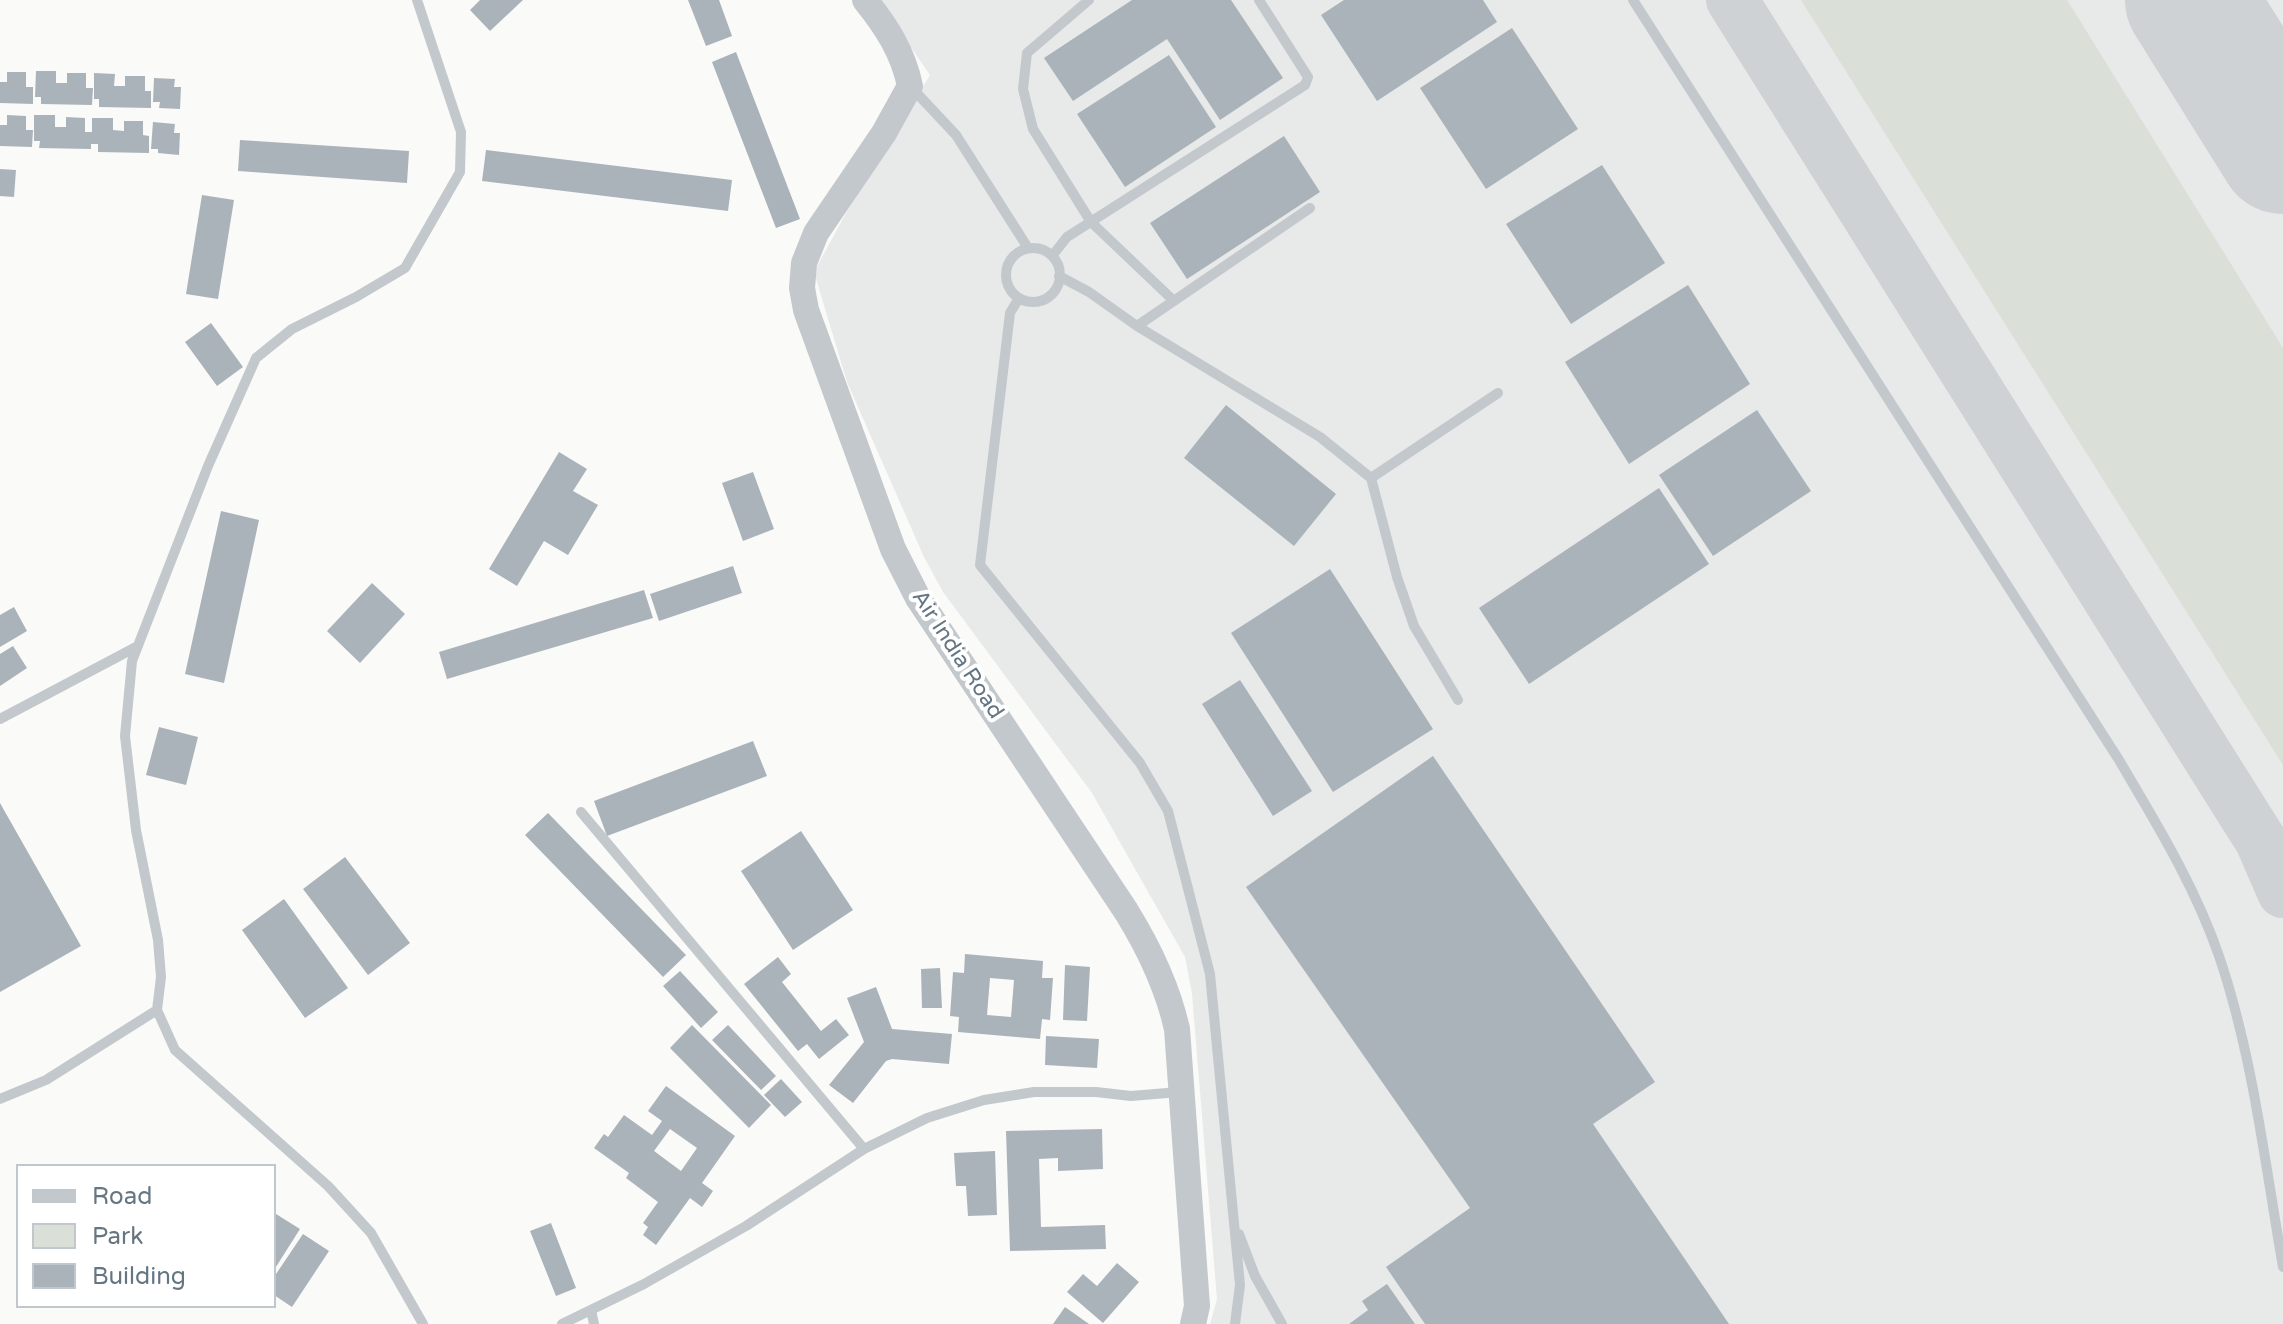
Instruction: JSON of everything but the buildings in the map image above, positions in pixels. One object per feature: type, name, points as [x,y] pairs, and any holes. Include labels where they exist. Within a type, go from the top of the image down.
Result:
[{"type":"street","points":[[865,0],[898,49],[906,65],[910,86]]},
{"type":"street","name":"Air India Road","points":[[910,86],[884,133],[816,233],[804,263],[802,288],[806,310],[893,549],[918,598],[1149,948],[1170,1001],[1177,1029],[1179,1092],[1197,1306],[1193,1324]]},
{"type":"lane","points":[[417,0],[461,132],[460,172],[405,268],[292,329],[256,358],[208,466],[132,661],[125,736],[136,830],[158,940],[161,977],[157,1010],[175,1050],[328,1186],[371,1233],[423,1324]]},
{"type":"lane","points":[[1089,0],[1027,53],[1023,89],[1033,129],[1091,222],[1174,301]]},
{"type":"lane","points":[[1052,256],[1067,237],[1305,85],[1308,77],[1259,0]]},
{"type":"lane","points":[[1633,0],[2119,760],[2179,863],[2218,955],[2243,1041],[2283,1267]]},
{"type":"lane","points":[[910,86],[956,135],[1028,248]]},
{"type":"lane","points":[[1137,326],[1310,208]]},
{"type":"lane","points":[[1028,248],[1043,249],[1052,256],[1059,276],[1056,287],[1045,298],[1028,301],[1019,298],[1007,283],[1006,269],[1018,252],[1028,248]]},
{"type":"lane","points":[[1059,276],[1320,437],[1371,478],[1397,577],[1414,626],[1458,700]]},
{"type":"lane","points":[[1019,298],[1010,313],[980,565],[1140,763],[1168,811],[1210,974],[1240,1285],[1235,1324]]},
{"type":"lane","points":[[1371,478],[1498,393]]},
{"type":"lane","points":[[0,719],[138,646]]},
{"type":"lane","points":[[581,812],[864,1149]]},
{"type":"lane","points":[[0,1099],[46,1080],[157,1010]]},
{"type":"lane","points":[[562,1324],[644,1284],[746,1226],[864,1149],[927,1118],[984,1100],[1034,1092],[1096,1092],[1131,1096],[1179,1092]]},
{"type":"lane","points":[[1234,1221],[1255,1276],[1282,1324]]},
{"type":"lane","points":[[591,1310],[594,1324]]},
{"type":"shaded area","points":[[878,0],[2283,0],[2283,1324],[1210,1324],[1217,1299],[1192,994],[1185,957],[1092,793],[943,592],[924,557],[847,382],[814,272],[930,75]]},
{"type":"green space","points":[[1801,0],[2067,0],[2283,348],[2283,765]]},
{"type":"taxiway","points":[[1732,0],[2261,841],[2283,892]]},
{"type":"runway","points":[[2190,0],[2283,149]]}]
